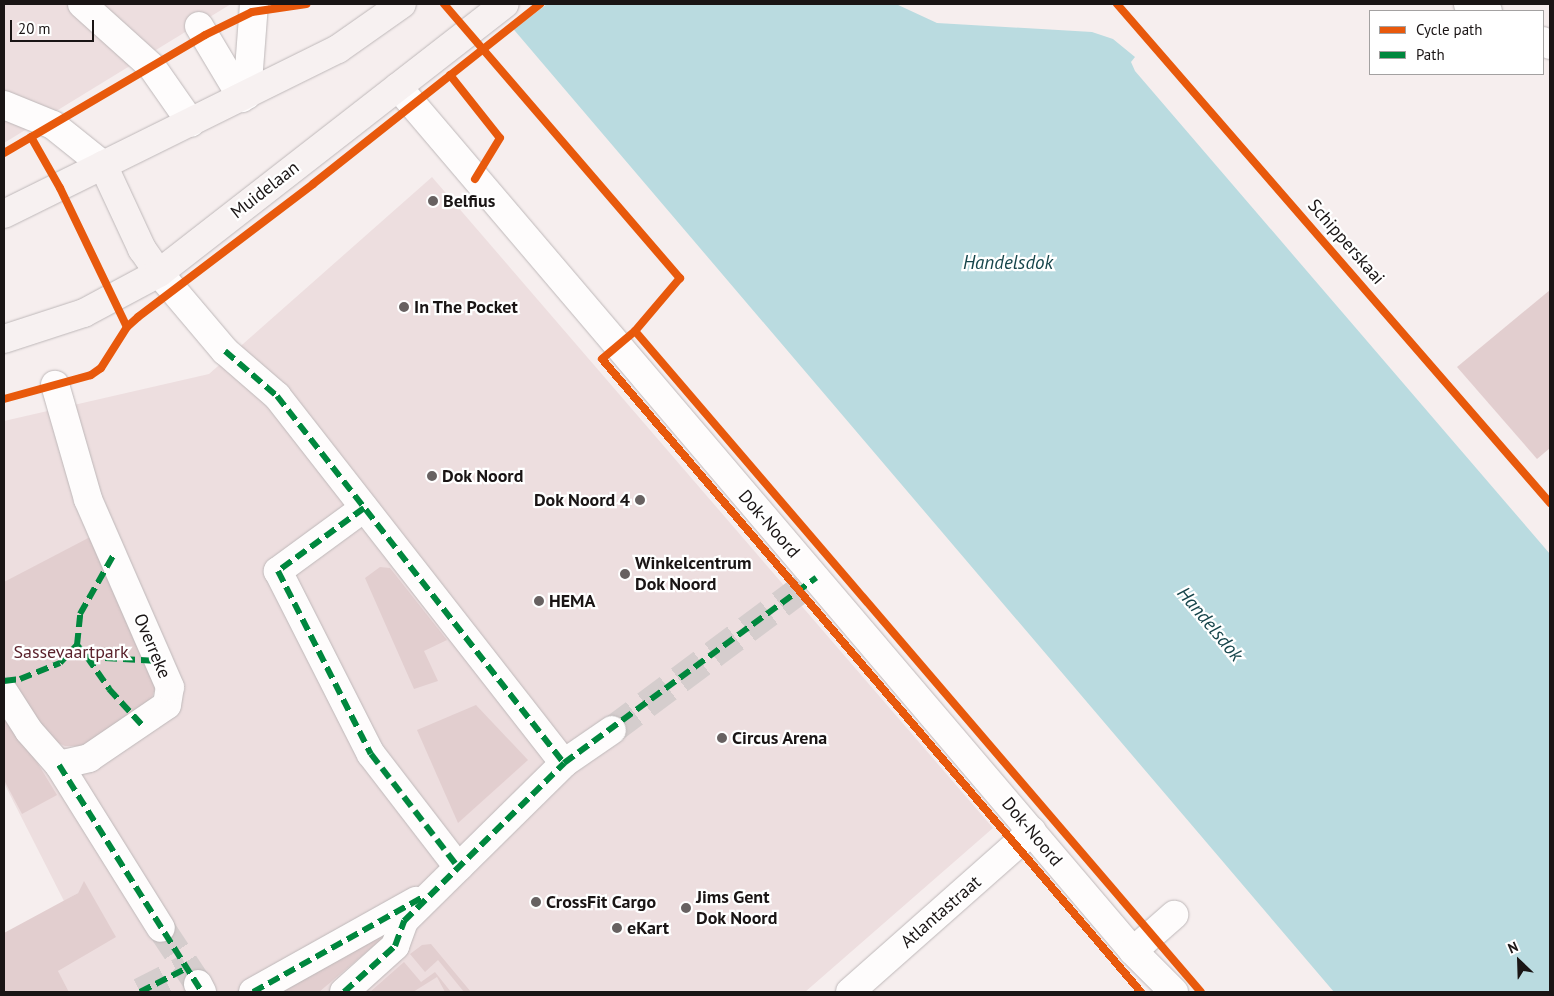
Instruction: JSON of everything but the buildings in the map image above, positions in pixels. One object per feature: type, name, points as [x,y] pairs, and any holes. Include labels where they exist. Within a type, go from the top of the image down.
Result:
[{"type":"main road","points":[[4,214],[245,97],[338,49],[402,4]]},
{"type":"main road","name":"Muidelaan","points":[[4,339],[84,312],[158,273],[505,4]]},
{"type":"main road","points":[[103,165],[113,180],[142,249],[158,273]]},
{"type":"street","points":[[82,4],[152,66],[191,123]]},
{"type":"street","points":[[245,97],[254,4]]},
{"type":"street","points":[[1468,4],[1485,10]]},
{"type":"street","points":[[199,26],[245,97]]},
{"type":"street","name":"Dok-Noord","points":[[398,88],[1137,955],[1174,992]]},
{"type":"street","points":[[4,105],[53,125],[103,165]]},
{"type":"street","points":[[158,273],[225,351],[276,396],[564,763]]},
{"type":"street","name":"Overreke","points":[[55,385],[88,499],[170,687],[167,706],[138,727],[89,758],[59,765]]},
{"type":"street","points":[[364,508],[278,571],[371,754],[458,867]]},
{"type":"street","points":[[4,692],[29,731],[59,765],[161,928]]},
{"type":"street","points":[[344,992],[395,946],[404,921],[564,763],[612,730]]},
{"type":"street","name":"Atlantastraat","points":[[850,992],[1032,831]]},
{"type":"street","points":[[257,991],[434,891]]},
{"type":"street","points":[[1137,955],[1174,915]]},
{"type":"street","name":"Dok-Noord","points":[[1137,955],[1163,992]]},
{"type":"shaded area","points":[[4,4],[231,4],[4,143]]},
{"type":"shaded area","name":"Dok Noord","points":[[432,177],[993,828],[805,992],[69,992],[58,972],[84,882],[78,893],[64,901],[4,783],[4,421],[209,374]]},
{"type":"green space","points":[[1550,290],[1550,448],[1537,459],[1457,367]]},
{"type":"green space","name":"Sassevaartpark","points":[[94,535],[156,686],[150,703],[84,746],[65,746],[49,739],[42,731],[4,673],[4,582]]},
{"type":"green space","points":[[380,567],[390,568],[447,640],[424,651],[438,681],[414,689],[365,578]]},
{"type":"green space","points":[[476,705],[528,760],[458,823],[417,730]]},
{"type":"green space","points":[[4,708],[57,795],[22,814],[4,780]]},
{"type":"green space","points":[[84,881],[116,937],[58,971],[69,992],[4,992],[4,933],[78,893]]},
{"type":"green space","points":[[402,922],[319,992],[283,992],[279,984]]},
{"type":"green space","points":[[431,944],[471,992],[464,992],[438,960],[425,972],[410,954],[422,945]]},
{"type":"green space","points":[[404,962],[421,982],[435,972],[451,992],[445,992],[437,977],[413,992],[370,992]]},
{"type":"water","name":"Handelsdok","points":[[492,4],[896,4],[937,23],[1092,32],[1113,39],[1135,57],[1131,62],[1135,71],[1550,554],[1550,992],[1334,992]]},
{"type":"pier","points":[[489,4],[547,4],[512,31]]},
{"type":"tunnel","points":[[612,730],[816,578]]},
{"type":"tunnel","points":[[161,928],[198,984]]},
{"type":"tunnel","points":[[140,992],[187,968]]},
{"type":"marked path","points":[[225,351],[277,396],[564,763]]},
{"type":"marked path","points":[[364,508],[278,571],[371,754],[458,867]]},
{"type":"marked path","points":[[4,681],[20,679],[60,663],[77,645],[80,614],[113,556]]},
{"type":"marked path","points":[[344,992],[395,946],[404,921],[564,763],[816,578]]},
{"type":"marked path","points":[[77,645],[87,657],[158,661]]},
{"type":"marked path","points":[[87,657],[109,689],[142,725]]},
{"type":"marked path","points":[[59,765],[202,992]]},
{"type":"marked path","points":[[253,992],[423,897]]},
{"type":"marked path","points":[[140,992],[187,968]]},
{"type":"cycle path","points":[[4,153],[205,35],[252,12],[306,4]]},
{"type":"cycle path","points":[[444,4],[680,278],[635,331],[602,359],[1141,992]]},
{"type":"cycle path","points":[[4,399],[91,375],[101,368],[127,327],[138,317],[313,184],[540,4]]},
{"type":"cycle path","name":"Schipperskaai","points":[[1117,4],[1550,503]]},
{"type":"cycle path","points":[[450,75],[500,138],[475,179]]},
{"type":"cycle path","points":[[31,137],[60,188],[127,327]]},
{"type":"cycle path","points":[[635,331],[1201,992]]},
{"type":"place","name":"Belfius","points":[[433,201]]},
{"type":"place","name":"In The Pocket","points":[[404,307]]},
{"type":"place","name":"Dok Noord","points":[[432,476]]},
{"type":"place","name":"Dok Noord 4","points":[[640,500]]},
{"type":"place","name":"Winkelcentrum Dok Noord","points":[[625,574]]},
{"type":"place","name":"HEMA","points":[[539,601]]},
{"type":"place","name":"Circus Arena","points":[[722,738]]},
{"type":"place","name":"CrossFit Cargo","points":[[536,902]]},
{"type":"place","name":"Jims Gent Dok Noord","points":[[686,908]]},
{"type":"place","name":"eKart","points":[[617,928]]}]
